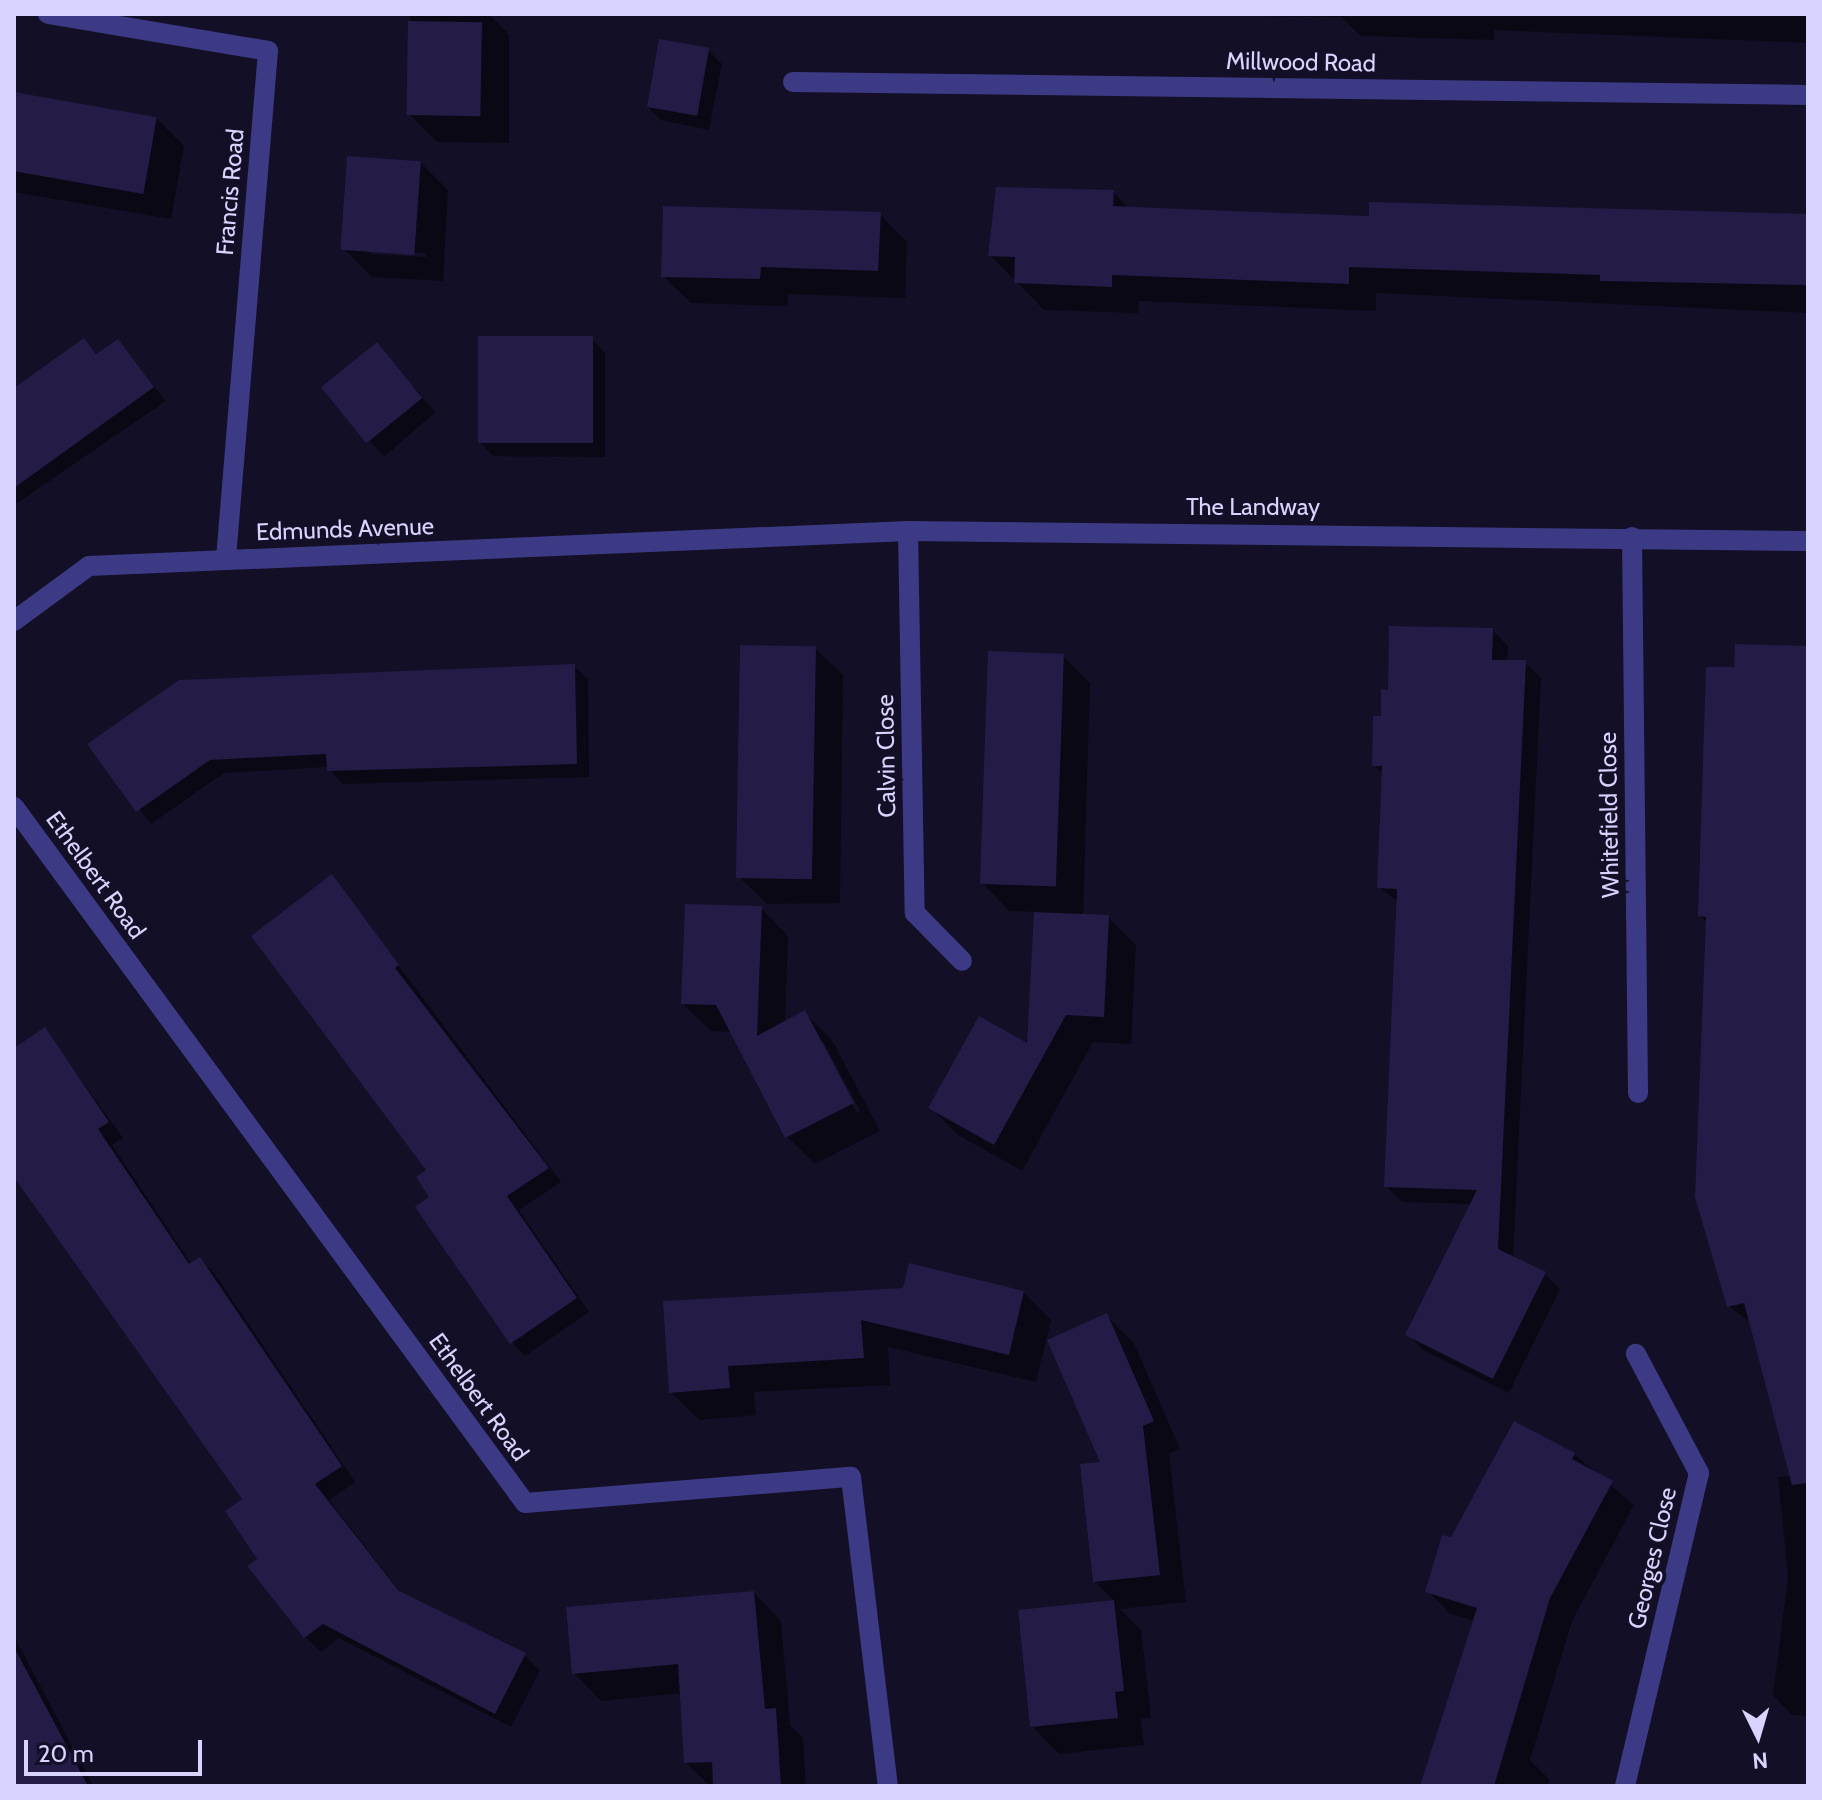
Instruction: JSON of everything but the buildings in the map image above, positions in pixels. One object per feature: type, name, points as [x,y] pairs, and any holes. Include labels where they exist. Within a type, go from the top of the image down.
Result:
[{"type":"street","name":"Francis Road","points":[[48,14],[268,51],[226,559]]},
{"type":"street","name":"Millwood Road","points":[[793,82],[1808,95]]},
{"type":"street","name":"The Landway","points":[[697,540],[908,531],[1808,541]]},
{"type":"street","name":"Calvin Close","points":[[908,531],[915,913],[962,961]]},
{"type":"street","name":"Whitefield Close","points":[[1632,537],[1638,1093]]},
{"type":"street","name":"Edmunds Avenue","points":[[14,621],[89,566],[697,540]]},
{"type":"street","name":"Ethelbert Road","points":[[14,807],[525,1503],[851,1477],[888,1786]]},
{"type":"street","name":"Georges Close","points":[[1625,1786],[1699,1473],[1636,1354]]}]
